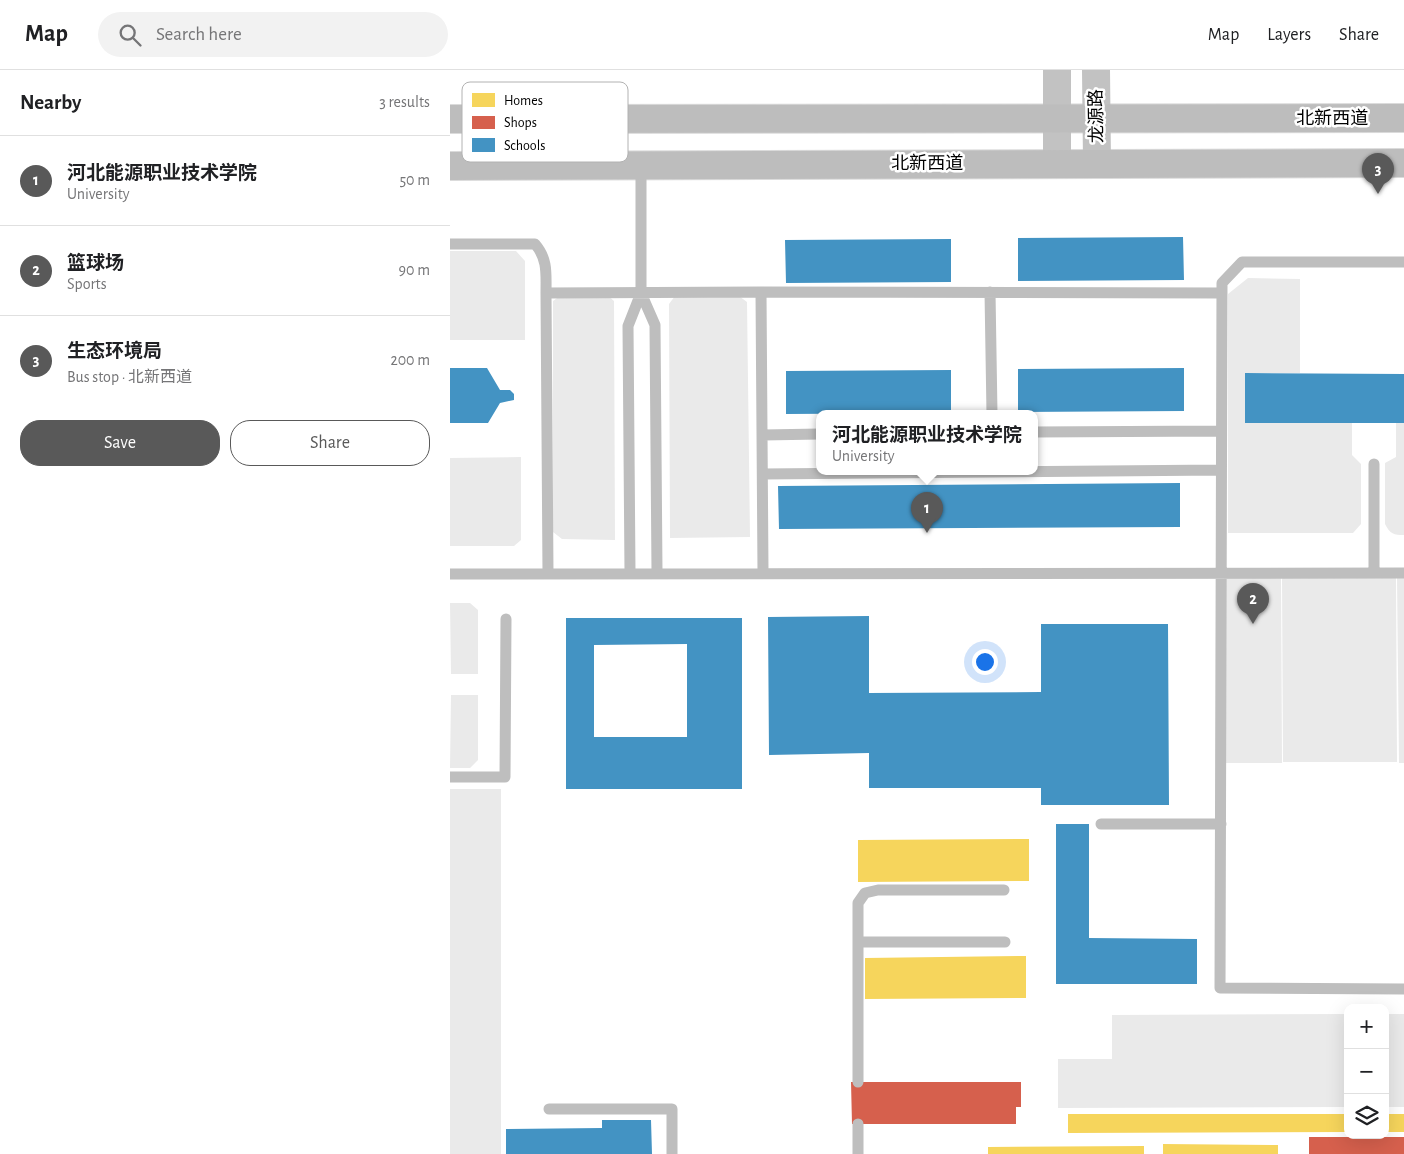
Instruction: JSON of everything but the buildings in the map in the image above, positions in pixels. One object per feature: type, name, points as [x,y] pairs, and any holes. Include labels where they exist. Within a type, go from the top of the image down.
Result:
[{"type":"main road","points":[[1057,70],[1057,162]]},
{"type":"main road","name":"龙源路","points":[[1096,70],[1097,162]]},
{"type":"main road","name":"北新西道","points":[[628,119],[1404,118]]},
{"type":"main road","name":"北新西道","points":[[450,166],[1057,162],[1404,163]]},
{"type":"lane","points":[[630,572],[628,326],[641,293],[641,165]]},
{"type":"lane","points":[[450,244],[535,244],[543,252],[546,266],[548,573]]},
{"type":"lane","points":[[1404,262],[1242,262],[1222,283],[1220,988],[1404,989]]},
{"type":"lane","points":[[761,292],[763,572]]},
{"type":"lane","points":[[990,292],[992,410]]},
{"type":"lane","points":[[546,293],[1222,293]]},
{"type":"lane","points":[[641,293],[655,325],[658,572]]},
{"type":"lane","points":[[1038,432],[1221,431]]},
{"type":"lane","points":[[763,435],[816,434]]},
{"type":"lane","points":[[1374,464],[1374,573]]},
{"type":"lane","points":[[1038,472],[1221,470]]},
{"type":"lane","points":[[763,474],[816,474]]},
{"type":"lane","points":[[450,574],[630,572],[1404,573]]},
{"type":"lane","points":[[450,777],[505,777],[506,619]]},
{"type":"lane","points":[[1101,824],[1221,824]]},
{"type":"lane","points":[[858,1082],[858,903],[865,893],[878,890],[1004,890]]},
{"type":"lane","points":[[858,942],[1005,942]]},
{"type":"lane","points":[[549,1109],[672,1109],[672,1154]]},
{"type":"lane","points":[[858,1124],[858,1154]]},
{"type":"shaded area","points":[[450,251],[516,251],[525,261],[525,340],[450,340]]},
{"type":"shaded area","points":[[1248,278],[1300,279],[1300,373],[1245,373],[1245,423],[1352,423],[1352,455],[1361,464],[1361,524],[1353,533],[1228,533],[1228,294]]},
{"type":"shaded area","points":[[607,295],[614,301],[615,540],[562,539],[553,532],[553,301],[560,296]]},
{"type":"shaded area","points":[[675,296],[739,296],[747,302],[750,537],[670,538],[669,304]]},
{"type":"shaded area","points":[[1396,423],[1404,423],[1404,535],[1393,533],[1385,524],[1385,463],[1396,457]]},
{"type":"shaded area","points":[[521,457],[521,540],[514,546],[450,546],[450,458]]},
{"type":"shaded area","points":[[1282,576],[1396,577],[1397,762],[1283,762]]},
{"type":"shaded area","points":[[1281,577],[1282,763],[1226,763],[1224,578]]},
{"type":"shaded area","points":[[1397,577],[1404,577],[1404,763],[1399,763]]},
{"type":"shaded area","points":[[450,603],[470,603],[478,610],[478,674],[451,674]]},
{"type":"shaded area","points":[[451,695],[478,695],[478,760],[470,768],[450,768]]},
{"type":"shaded area","points":[[450,789],[501,789],[501,1154],[450,1154]]},
{"type":"shaded area","points":[[1344,1014],[1344,1107],[1058,1108],[1058,1059],[1112,1059],[1112,1015]]},
{"type":"shaded area","points":[[1389,1014],[1404,1014],[1404,1107],[1389,1107]]},
{"type":"place","name":"生态环境局","points":[[1378,194]]},
{"type":"place","name":"河北能源职业技术学院","points":[[927,533]]},
{"type":"place","name":"篮球场","points":[[1253,624]]}]
